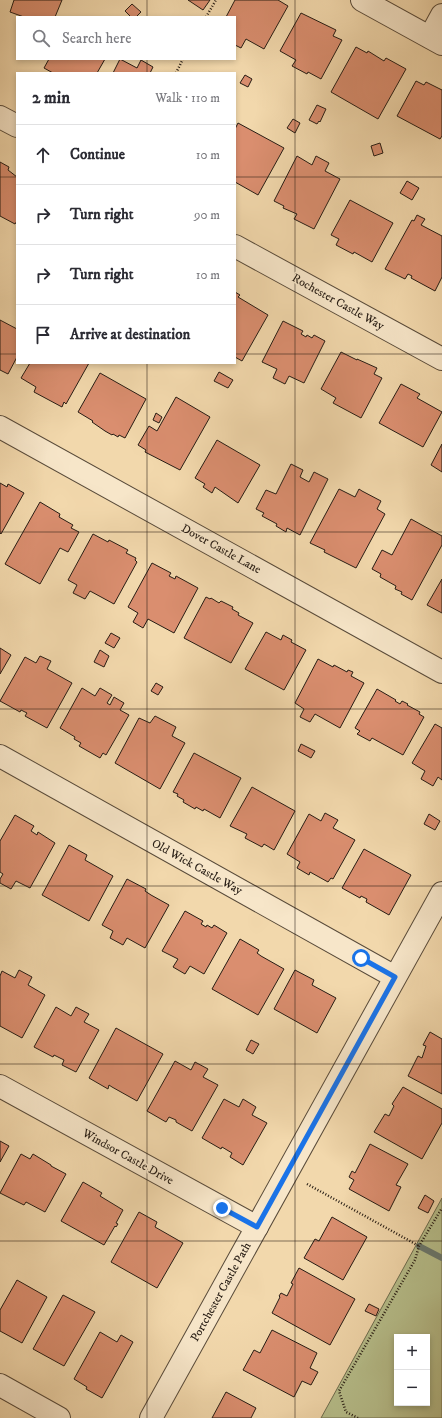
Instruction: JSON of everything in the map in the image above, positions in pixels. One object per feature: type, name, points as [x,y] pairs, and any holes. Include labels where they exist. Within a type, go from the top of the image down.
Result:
[{"type":"street","points":[[362,0],[436,40],[442,15]]},
{"type":"street","points":[[0,116],[16,125]]},
{"type":"street","name":"Rochester Castle Way","points":[[236,247],[442,359]]},
{"type":"street","name":"Dover Castle Lane","points":[[0,427],[442,672]]},
{"type":"street","name":"Old Wick Castle Way","points":[[0,756],[395,977]]},
{"type":"street","name":"Portchester Castle Path","points":[[152,1418],[442,893]]},
{"type":"street","name":"Windsor Castle Drive","points":[[0,1086],[257,1227]]},
{"type":"street","points":[[0,1385],[59,1418]]},
{"type":"path","points":[[207,16],[216,0]]},
{"type":"path","points":[[176,72],[182,60]]},
{"type":"path","points":[[307,1184],[419,1246]]},
{"type":"path","points":[[358,1418],[346,1412],[339,1391],[415,1260],[419,1246],[442,1208]]},
{"type":"green space","points":[[442,1198],[442,1418],[321,1418]]},
{"type":"building","points":[[14,0],[62,0],[55,16],[21,16],[10,12]]},
{"type":"building","points":[[188,0],[210,0],[203,10]]},
{"type":"building","points":[[235,0],[278,0],[288,6],[264,49],[246,39],[241,48],[236,46],[236,16],[227,16]]},
{"type":"building","points":[[132,4],[141,12],[137,16],[130,16],[125,11]]},
{"type":"building","points":[[301,13],[336,30],[333,36],[342,40],[321,79],[292,66],[296,60],[280,51]]},
{"type":"building","points":[[356,47],[367,53],[368,51],[384,61],[386,58],[406,69],[378,119],[331,92]]},
{"type":"building","points":[[48,60],[104,60],[98,72],[51,72],[44,68]]},
{"type":"building","points":[[120,60],[137,68],[141,60],[153,67],[150,72],[114,72]]},
{"type":"building","points":[[245,75],[252,79],[248,87],[240,83]]},
{"type":"building","points":[[416,81],[424,85],[426,82],[442,90],[442,136],[440,139],[397,116]]},
{"type":"building","points":[[317,105],[326,109],[320,122],[319,121],[317,124],[309,120]]},
{"type":"building","points":[[293,119],[300,123],[295,133],[287,128]]},
{"type":"building","points":[[238,123],[284,148],[258,195],[236,183],[236,127]]},
{"type":"building","points":[[380,143],[383,153],[374,156],[371,146]]},
{"type":"building","points":[[297,156],[312,165],[316,156],[329,163],[325,171],[340,179],[314,229],[294,219],[297,214],[283,208],[284,206],[274,201]]},
{"type":"building","points":[[0,162],[9,167],[8,170],[16,176],[16,222],[15,224],[0,216]]},
{"type":"building","points":[[407,181],[419,188],[412,200],[400,193]]},
{"type":"building","points":[[350,200],[393,223],[372,262],[354,252],[353,254],[336,245],[339,239],[331,235]]},
{"type":"building","points":[[417,215],[425,219],[421,225],[442,236],[442,277],[435,291],[411,278],[412,276],[408,274],[405,279],[385,269],[412,220],[414,221]]},
{"type":"building","points":[[236,293],[240,295],[238,297],[268,315],[242,361],[236,358]]},
{"type":"building","points":[[0,320],[16,328],[16,359],[8,374],[0,370]]},
{"type":"building","points":[[283,321],[303,331],[301,334],[306,337],[307,335],[312,338],[314,335],[325,341],[304,383],[289,376],[285,384],[273,378],[277,369],[262,362]]},
{"type":"building","points":[[341,352],[377,368],[374,374],[382,378],[361,418],[333,403],[336,398],[321,389]]},
{"type":"building","points":[[29,364],[88,364],[66,404],[64,402],[62,407],[34,392],[36,387],[21,378]]},
{"type":"building","points":[[219,372],[233,380],[228,388],[214,381]]},
{"type":"building","points":[[100,373],[146,399],[125,438],[119,435],[118,437],[113,434],[112,435],[78,412]]},
{"type":"building","points":[[401,384],[420,394],[417,398],[442,412],[423,447],[379,423]]},
{"type":"building","points":[[176,397],[210,417],[180,470],[145,452],[146,450],[138,445],[149,426],[157,431]]},
{"type":"building","points":[[156,413],[162,417],[159,423],[153,420]]},
{"type":"building","points":[[217,440],[260,465],[238,503],[215,487],[212,493],[203,487],[205,484],[195,478]]},
{"type":"building","points":[[442,444],[442,472],[431,465]]},
{"type":"building","points":[[291,464],[303,470],[300,477],[309,482],[314,472],[328,479],[300,535],[287,528],[286,532],[276,526],[277,524],[262,516],[264,513],[256,509],[266,490],[276,494]]},
{"type":"building","points":[[0,483],[7,487],[8,484],[24,493],[1,534],[0,533]]},
{"type":"building","points":[[339,489],[355,497],[359,489],[381,501],[377,509],[385,514],[356,568],[324,552],[325,550],[310,543]]},
{"type":"building","points":[[40,502],[60,514],[59,517],[73,525],[71,528],[79,532],[68,552],[60,548],[40,584],[5,564]]},
{"type":"building","points":[[411,519],[442,536],[442,545],[412,600],[401,594],[402,592],[395,589],[396,586],[380,577],[381,574],[372,569],[382,550],[392,555]]},
{"type":"building","points":[[93,534],[128,550],[126,553],[136,558],[135,560],[137,562],[114,604],[90,591],[85,599],[73,593],[77,585],[68,580]]},
{"type":"building","points":[[152,563],[171,573],[169,576],[175,579],[176,576],[198,588],[174,633],[148,619],[143,628],[133,622],[138,613],[128,607]]},
{"type":"building","points":[[442,579],[442,613],[427,605]]},
{"type":"building","points":[[206,597],[219,603],[221,601],[233,607],[232,609],[239,613],[238,615],[253,623],[231,663],[184,638]]},
{"type":"building","points":[[266,632],[281,640],[283,635],[292,640],[291,642],[306,650],[284,690],[245,669]]},
{"type":"building","points":[[111,633],[120,638],[114,648],[105,643]]},
{"type":"building","points":[[0,648],[11,655],[0,674]]},
{"type":"building","points":[[100,650],[109,656],[104,667],[94,662]]},
{"type":"building","points":[[40,656],[51,661],[47,669],[72,683],[47,728],[25,716],[27,713],[21,710],[20,712],[0,701],[25,657],[36,663]]},
{"type":"building","points":[[318,659],[333,667],[334,665],[347,672],[348,670],[353,672],[351,676],[364,683],[340,728],[315,714],[310,722],[300,717],[304,709],[295,703]]},
{"type":"building","points":[[156,683],[163,687],[158,695],[151,691]]},
{"type":"building","points":[[82,688],[95,696],[100,688],[112,695],[107,703],[110,705],[114,697],[124,703],[120,710],[129,715],[106,755],[103,753],[100,758],[79,746],[81,743],[74,739],[75,737],[60,728]]},
{"type":"building","points":[[377,689],[400,704],[402,701],[408,704],[407,705],[420,712],[419,714],[424,717],[403,755],[372,738],[370,741],[357,734],[360,731],[355,728]]},
{"type":"building","points":[[155,716],[176,727],[172,736],[185,743],[160,789],[115,763],[139,718],[150,723]]},
{"type":"building","points":[[435,724],[442,728],[442,780],[438,777],[433,786],[421,779],[425,771],[412,763]]},
{"type":"building","points":[[301,744],[315,751],[311,758],[298,751]]},
{"type":"building","points":[[194,753],[241,778],[220,818],[204,809],[203,811],[196,807],[195,809],[183,802],[184,800],[177,796],[178,794],[173,792]]},
{"type":"building","points":[[252,787],[295,811],[274,850],[264,844],[262,847],[245,838],[247,834],[230,826]]},
{"type":"building","points":[[325,813],[338,820],[333,828],[355,840],[333,879],[331,878],[328,882],[310,872],[309,875],[297,868],[300,862],[287,854],[309,814],[321,821]]},
{"type":"building","points":[[429,814],[440,821],[435,830],[424,824]]},
{"type":"building","points":[[15,815],[34,826],[31,831],[37,835],[38,832],[55,843],[30,888],[16,881],[11,889],[0,883],[0,879],[3,874],[0,872],[0,841]]},
{"type":"building","points":[[69,845],[87,855],[85,860],[113,876],[89,921],[42,895]]},
{"type":"building","points":[[364,849],[411,875],[389,915],[366,902],[367,899],[361,896],[360,898],[342,888]]},
{"type":"building","points":[[127,879],[146,889],[145,891],[169,905],[145,948],[127,938],[123,945],[110,938],[113,931],[102,925]]},
{"type":"building","points":[[185,911],[203,921],[201,924],[206,927],[207,925],[212,928],[214,925],[227,933],[204,974],[190,966],[185,974],[173,967],[178,959],[162,951]]},
{"type":"building","points":[[240,939],[259,950],[257,953],[261,956],[284,969],[258,1015],[212,989]]},
{"type":"building","points":[[19,970],[32,977],[28,985],[45,995],[22,1038],[0,1026],[0,976],[2,971],[15,978]]},
{"type":"building","points":[[295,970],[314,980],[312,985],[336,998],[317,1033],[274,1009]]},
{"type":"building","points":[[56,1007],[71,1016],[76,1007],[89,1014],[84,1022],[99,1030],[76,1072],[62,1065],[64,1060],[54,1055],[53,1057],[34,1047]]},
{"type":"building","points":[[116,1028],[163,1054],[137,1101],[109,1085],[108,1089],[89,1078]]},
{"type":"building","points":[[430,1032],[442,1039],[442,1094],[408,1076],[418,1056],[422,1058],[426,1046],[423,1045]]},
{"type":"building","points":[[251,1040],[259,1044],[253,1054],[246,1050]]},
{"type":"building","points":[[175,1061],[191,1070],[195,1062],[208,1069],[203,1077],[218,1085],[192,1131],[176,1122],[176,1120],[169,1117],[166,1122],[147,1111]]},
{"type":"building","points":[[403,1087],[442,1109],[442,1123],[422,1159],[374,1132],[385,1114],[389,1116],[394,1106],[392,1104]]},
{"type":"building","points":[[224,1099],[239,1107],[243,1099],[256,1107],[252,1115],[267,1123],[243,1165],[230,1157],[232,1153],[222,1147],[221,1149],[202,1138]]},
{"type":"building","points":[[0,1141],[9,1146],[0,1162]]},
{"type":"building","points":[[370,1144],[408,1164],[396,1185],[401,1187],[389,1211],[349,1189],[354,1180],[349,1177],[352,1171],[355,1173]]},
{"type":"building","points":[[21,1154],[30,1159],[33,1154],[66,1174],[45,1212],[26,1202],[24,1205],[0,1193]]},
{"type":"building","points":[[83,1182],[102,1193],[100,1196],[123,1210],[116,1223],[118,1224],[116,1227],[115,1226],[104,1245],[61,1221]]},
{"type":"building","points":[[425,1195],[434,1201],[428,1213],[418,1208]]},
{"type":"building","points":[[139,1212],[157,1222],[155,1227],[183,1243],[157,1288],[111,1262]]},
{"type":"building","points":[[332,1217],[367,1237],[343,1280],[304,1258],[315,1239],[319,1241]]},
{"type":"building","points":[[299,1268],[355,1299],[330,1345],[272,1313],[281,1293],[287,1296],[293,1284],[291,1283]]},
{"type":"building","points":[[17,1280],[47,1297],[22,1343],[0,1331],[0,1310]]},
{"type":"building","points":[[63,1295],[95,1312],[64,1366],[33,1349]]},
{"type":"building","points":[[369,1304],[379,1309],[376,1316],[365,1311]]},
{"type":"building","points":[[272,1330],[317,1353],[310,1368],[318,1372],[311,1385],[302,1381],[294,1397],[243,1370],[254,1350],[260,1353]]},
{"type":"building","points":[[100,1332],[117,1342],[121,1335],[133,1342],[102,1398],[86,1389],[87,1387],[74,1379]]},
{"type":"building","points":[[226,1392],[256,1408],[251,1418],[212,1418]]},
{"type":"waterway","points":[[419,1246],[442,1258]]},
{"type":"route","points":[[222,1208],[257,1227],[395,977],[361,958]]}]
